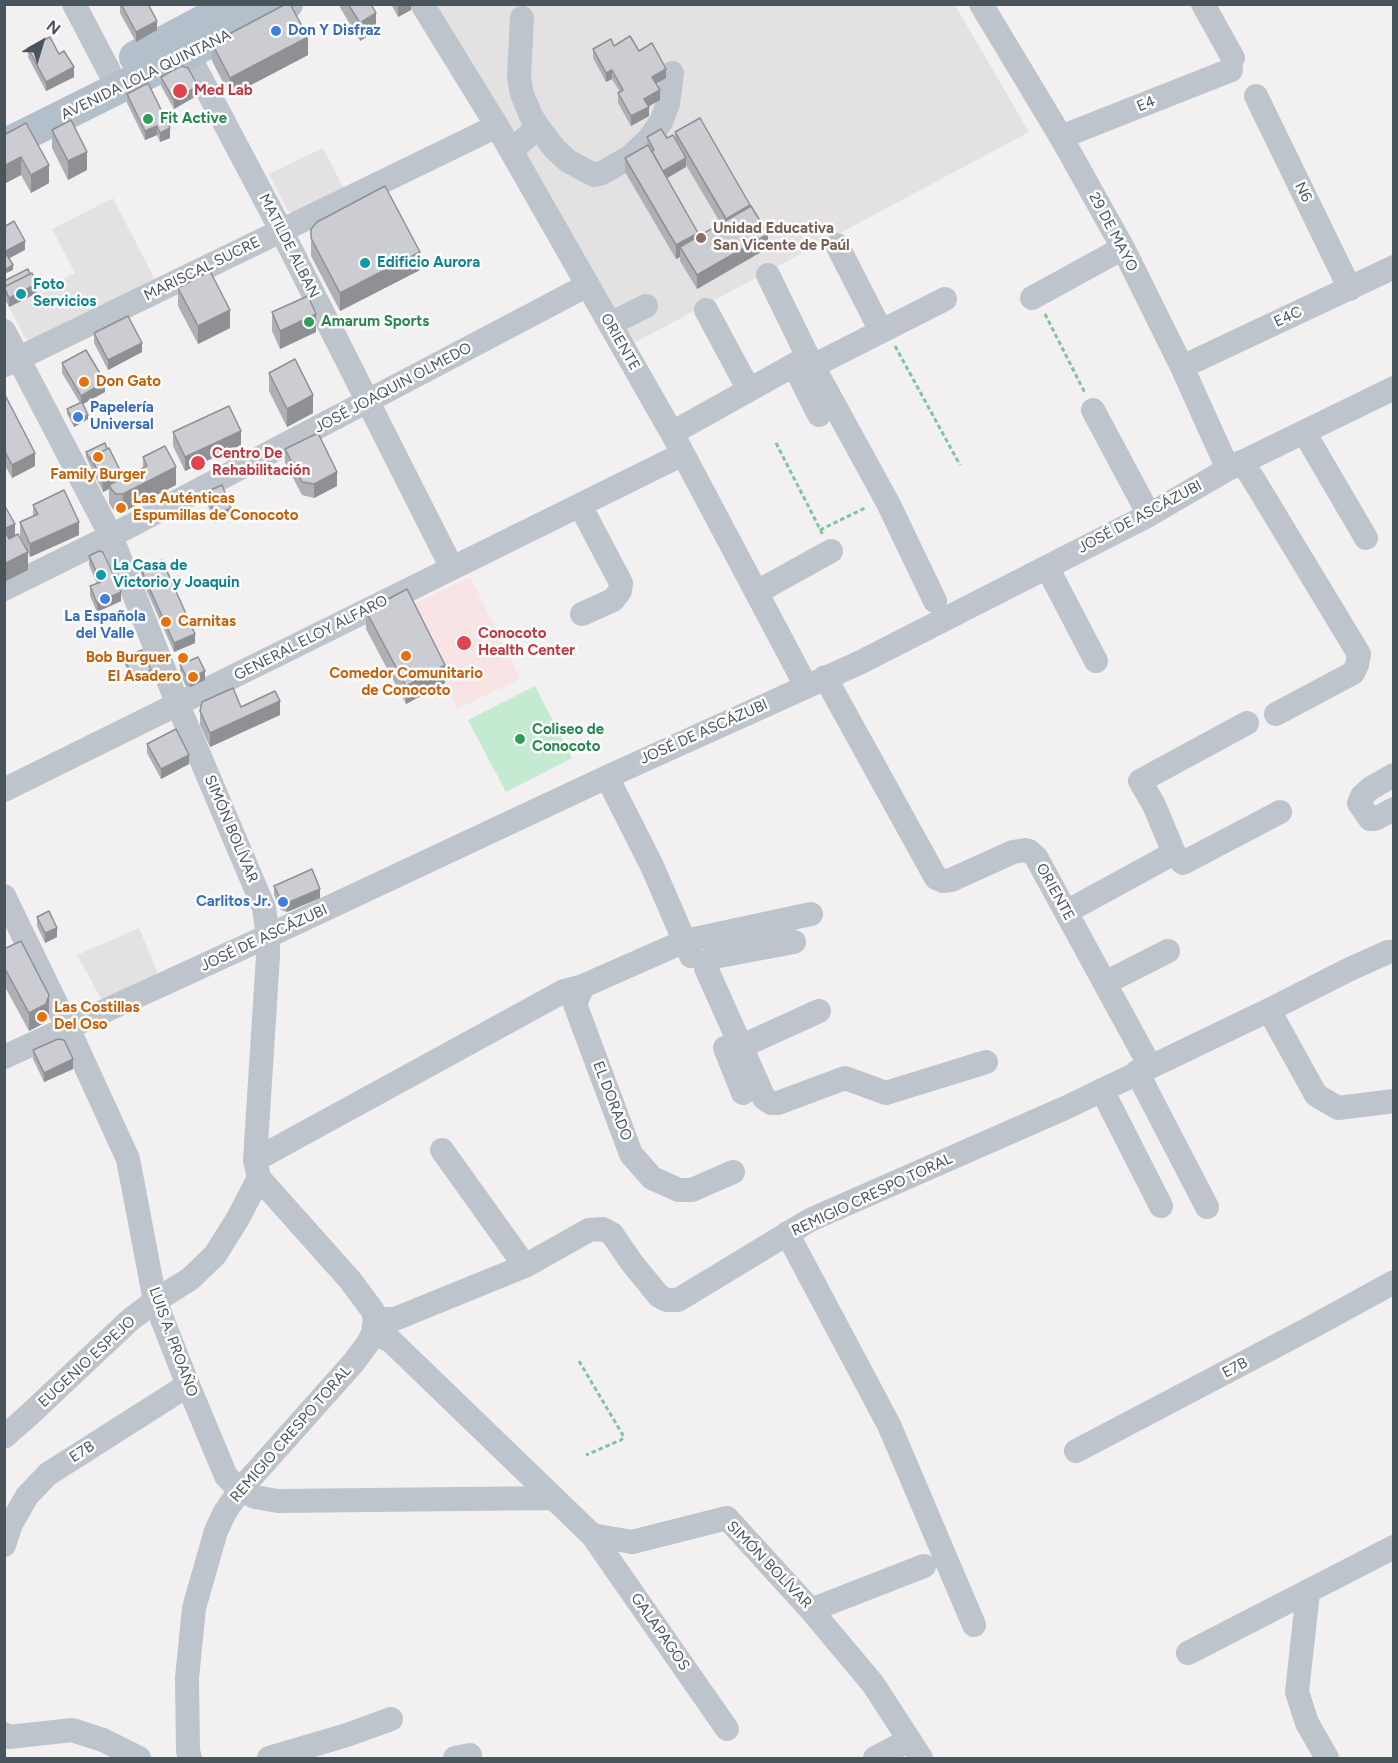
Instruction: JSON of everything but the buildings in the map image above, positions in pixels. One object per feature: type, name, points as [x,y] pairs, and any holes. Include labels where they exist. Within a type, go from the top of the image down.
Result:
[{"type":"main road","name":"AVENIDA LOLA QUINTANA","points":[[4,126],[235,4]]},
{"type":"main road","name":"AVENIDA LOLA QUINTANA","points":[[4,145],[287,4]]},
{"type":"street","points":[[74,4],[109,70]]},
{"type":"street","name":"ORIENTE","points":[[422,4],[497,126],[588,285],[672,433],[757,592],[816,682],[936,878],[947,882],[1014,852],[1025,850],[1033,854],[1040,863],[1105,983],[1206,1207]]},
{"type":"street","name":"29 DE MAYO","points":[[981,4],[1123,248],[1234,465],[1252,477],[1359,654],[1353,673],[1276,714]]},
{"type":"street","name":"E4","points":[[1061,138],[1232,64],[1203,4]]},
{"type":"street","points":[[522,18],[519,77],[522,94],[531,116],[555,149],[568,161],[594,175],[630,157],[649,139],[661,122],[668,104],[672,73]]},
{"type":"street","name":"MATILDE ALBAN","points":[[188,54],[281,230],[452,568]]},
{"type":"street","name":"N6","points":[[1256,96],[1350,288]]},
{"type":"street","name":"MARISCAL SUCRE","points":[[12,361],[497,126]]},
{"type":"street","points":[[511,151],[538,127]]},
{"type":"street","points":[[837,245],[884,330]]},
{"type":"street","points":[[1038,306],[1123,248]]},
{"type":"street","name":"E4C","points":[[1182,367],[1394,267]]},
{"type":"street","points":[[768,275],[803,363],[885,498],[935,601]]},
{"type":"street","name":"JOSÉ JOAQUIN OLMEDO","points":[[4,589],[111,536],[588,285]]},
{"type":"street","points":[[672,433],[803,363],[884,330],[945,298]]},
{"type":"street","points":[[610,324],[646,306]]},
{"type":"street","points":[[706,310],[749,390]]},
{"type":"street","name":"SIMÓN BOLÍVAR","points":[[4,331],[12,361],[111,536],[178,705],[264,908],[268,936],[257,1169]]},
{"type":"street","points":[[803,363],[798,372],[819,415]]},
{"type":"street","name":"JOSÉ DE ASCÁZUBI","points":[[4,1057],[607,777],[861,662],[1149,514],[1234,465],[1394,388]]},
{"type":"street","points":[[1094,410],[1149,514]]},
{"type":"street","points":[[1304,432],[1366,538]]},
{"type":"street","name":"GENERAL ELOY ALFARO","points":[[4,790],[683,454]]},
{"type":"street","points":[[580,505],[621,583],[620,591],[614,600],[582,614]]},
{"type":"street","points":[[757,592],[825,541]]},
{"type":"street","points":[[1047,567],[1096,661]]},
{"type":"street","points":[[1247,723],[1140,780],[1154,805],[1174,853],[1183,863],[1280,812]]},
{"type":"street","points":[[1394,775],[1371,788],[1362,796],[1359,804],[1370,819],[1375,819],[1394,809]]},
{"type":"street","points":[[607,777],[652,866],[734,1050],[764,1098],[771,1103],[778,1103],[845,1078],[885,1093],[986,1062]]},
{"type":"street","points":[[1066,912],[1174,853]]},
{"type":"street","name":"LUIS A. PROAÑO","points":[[4,896],[128,1159],[155,1301],[226,1476],[240,1490]]},
{"type":"street","points":[[592,1535],[375,1326],[373,1311],[350,1280],[257,1169],[564,991],[579,995],[685,941],[811,914]]},
{"type":"street","points":[[743,1093],[734,1050],[706,968],[708,961],[714,957],[794,942]]},
{"type":"street","points":[[1105,983],[1168,951]]},
{"type":"street","name":"REMIGIO CRESPO TORAL","points":[[190,1758],[187,1678],[194,1608],[216,1531],[225,1512],[240,1490],[354,1362],[375,1326],[525,1266],[589,1230],[603,1229],[612,1234],[659,1296],[667,1300],[678,1300],[810,1220],[1010,1133],[1372,959],[1388,952],[1394,952]]},
{"type":"street","name":"EL DORADO","points":[[579,995],[632,1154],[652,1178],[679,1190],[692,1190],[733,1172]]},
{"type":"street","points":[[1269,1010],[1316,1095],[1338,1108],[1394,1101]]},
{"type":"street","points":[[734,1050],[819,1011]]},
{"type":"street","points":[[1102,1090],[1161,1206]]},
{"type":"street","points":[[442,1150],[525,1266]]},
{"type":"street","name":"EUGENIO ESPEJO","points":[[4,1437],[130,1320],[190,1279],[215,1255],[237,1220],[257,1169]]},
{"type":"street","points":[[787,1233],[889,1425],[974,1625]]},
{"type":"street","name":"E7B","points":[[1076,1451],[1394,1282]]},
{"type":"street","name":"E7B","points":[[4,1545],[11,1524],[27,1496],[48,1474],[188,1386]]},
{"type":"street","points":[[240,1490],[255,1497],[278,1501],[554,1498]]},
{"type":"street","name":"SIMÓN BOLÍVAR","points":[[592,1535],[632,1542],[727,1518],[811,1610],[873,1684],[915,1749]]},
{"type":"street","name":"GALAPAGOS","points":[[592,1535],[728,1729]]},
{"type":"street","points":[[1188,1653],[1394,1547]]},
{"type":"street","points":[[811,1610],[924,1566]]},
{"type":"street","points":[[1308,1592],[1296,1692],[1307,1723],[1327,1758]]},
{"type":"street","points":[[269,1758],[347,1735],[391,1719]]},
{"type":"street","points":[[6,1736],[72,1730],[103,1740],[139,1758]]},
{"type":"street","points":[[875,1758],[915,1749]]},
{"type":"path","points":[[1038,306],[1094,410]]},
{"type":"path","points":[[884,330],[960,465]]},
{"type":"path","points":[[776,443],[825,541],[885,498]]},
{"type":"path","points":[[579,1361],[624,1437],[586,1455]]},
{"type":"shaded area","name":"Unidad Educativa San Vicente de Paúl","points":[[432,5],[955,5],[1029,132],[634,343]]},
{"type":"shaded area","points":[[323,148],[345,191],[297,214],[288,211],[269,174]]},
{"type":"shaded area","points":[[113,198],[155,280],[34,343],[25,338],[9,307],[75,273],[52,229]]},
{"type":"shaded area","name":"Conocoto Health Center","points":[[470,577],[520,679],[457,709],[407,607]]},
{"type":"shaded area","points":[[139,928],[158,974],[103,1002],[77,955]]},
{"type":"green space","name":"Coliseo de Conocoto","points":[[535,686],[572,758],[506,792],[468,720]]},
{"type":"place","name":"Don Y Disfraz","points":[[276,31]]},
{"type":"place","name":"Med Lab","points":[[180,91]]},
{"type":"place","name":"Fit Active","points":[[148,119]]},
{"type":"place","name":"Unidad Educativa San Vicente de Paúl","points":[[701,238]]},
{"type":"place","name":"Edificio Aurora","points":[[365,263]]},
{"type":"place","name":"Foto Servicios","points":[[21,294]]},
{"type":"place","name":"Amarum Sports","points":[[309,322]]},
{"type":"place","name":"Don Gato","points":[[84,382]]},
{"type":"place","name":"Papelería Universal","points":[[78,417]]},
{"type":"place","name":"Family Burger","points":[[98,457]]},
{"type":"place","name":"Centro De Rehabilitación","points":[[198,463]]},
{"type":"place","name":"Las Auténticas Espumillas de Conocoto","points":[[121,508]]},
{"type":"place","name":"La Casa de Victorio y Joaquin","points":[[101,575]]},
{"type":"place","name":"La Española del Valle","points":[[105,599]]},
{"type":"place","name":"Carnitas","points":[[166,622]]},
{"type":"place","name":"Conocoto Health Center","points":[[464,643]]},
{"type":"place","name":"Comedor Comunitario de Conocoto","points":[[406,656]]},
{"type":"place","name":"Bob Burguer","points":[[183,658]]},
{"type":"place","name":"El Asadero","points":[[193,677]]},
{"type":"place","name":"Coliseo de Conocoto","points":[[520,739]]},
{"type":"place","name":"Carlitos Jr.","points":[[283,902]]},
{"type":"place","name":"Las Costillas Del Oso","points":[[42,1017]]}]
